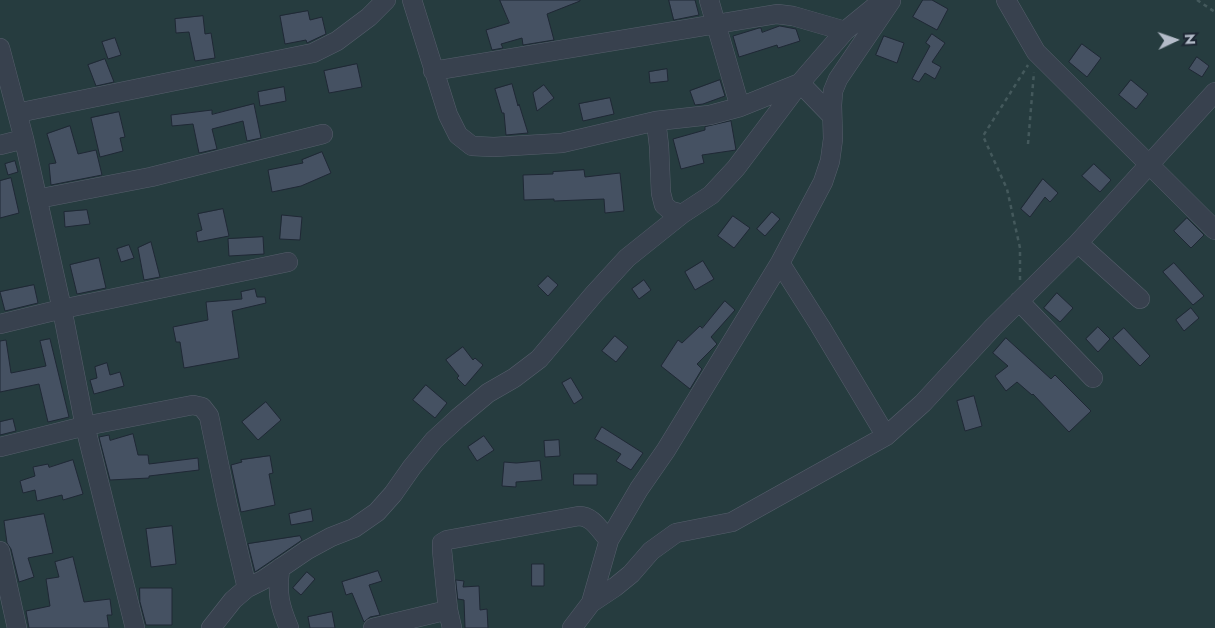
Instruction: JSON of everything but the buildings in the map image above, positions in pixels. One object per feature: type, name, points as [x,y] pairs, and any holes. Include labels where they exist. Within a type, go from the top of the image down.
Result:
[{"type":"street","points":[[17,113],[313,53],[337,41],[369,17],[386,0]]},
{"type":"street","points":[[412,0],[448,115],[458,135],[472,146],[494,147],[562,143],[656,121],[710,116],[800,83]]},
{"type":"street","points":[[709,0],[740,106]]},
{"type":"street","points":[[212,628],[233,600],[247,588],[331,537],[354,528],[377,512],[434,440],[488,393],[514,378],[539,359],[627,258],[682,214],[711,195],[736,168],[800,83],[845,31],[883,0]]},
{"type":"street","points":[[591,603],[609,540],[780,264],[823,182],[831,154],[833,91],[838,79],[891,0]]},
{"type":"street","points":[[1006,0],[1036,52],[1215,230]]},
{"type":"street","points":[[433,71],[777,14],[793,16],[845,31]]},
{"type":"street","points":[[0,48],[24,139],[62,309],[85,426],[134,628]]},
{"type":"street","points":[[800,83],[832,116]]},
{"type":"street","points":[[572,628],[591,603],[631,574],[651,551],[676,533],[732,522],[886,436],[923,403],[1019,301],[1078,243],[1215,92]]},
{"type":"street","points":[[656,121],[661,193],[664,205],[670,211],[682,214]]},
{"type":"street","points":[[37,199],[151,177],[323,134]]},
{"type":"street","points":[[0,144],[24,139]]},
{"type":"street","points":[[1078,243],[1140,299]]},
{"type":"street","points":[[0,324],[62,309],[288,262]]},
{"type":"street","points":[[780,264],[820,326],[886,436]]},
{"type":"street","points":[[1019,301],[1093,378]]},
{"type":"street","points":[[0,447],[85,426],[193,406],[202,407],[209,416],[247,588]]},
{"type":"street","points":[[373,628],[450,619],[442,550],[442,543],[447,540],[586,516],[591,519],[609,540]]},
{"type":"street","points":[[0,551],[17,628]]},
{"type":"street","points":[[280,568],[278,586],[280,606],[289,628]]},
{"type":"path","points":[[1197,0],[1215,12]]},
{"type":"path","points":[[1028,144],[1036,52]]},
{"type":"path","points":[[1019,301],[1020,248],[1007,189],[982,136],[1036,52]]},
{"type":"green space","points":[[0,0],[1215,0],[1215,628],[0,628]]}]
